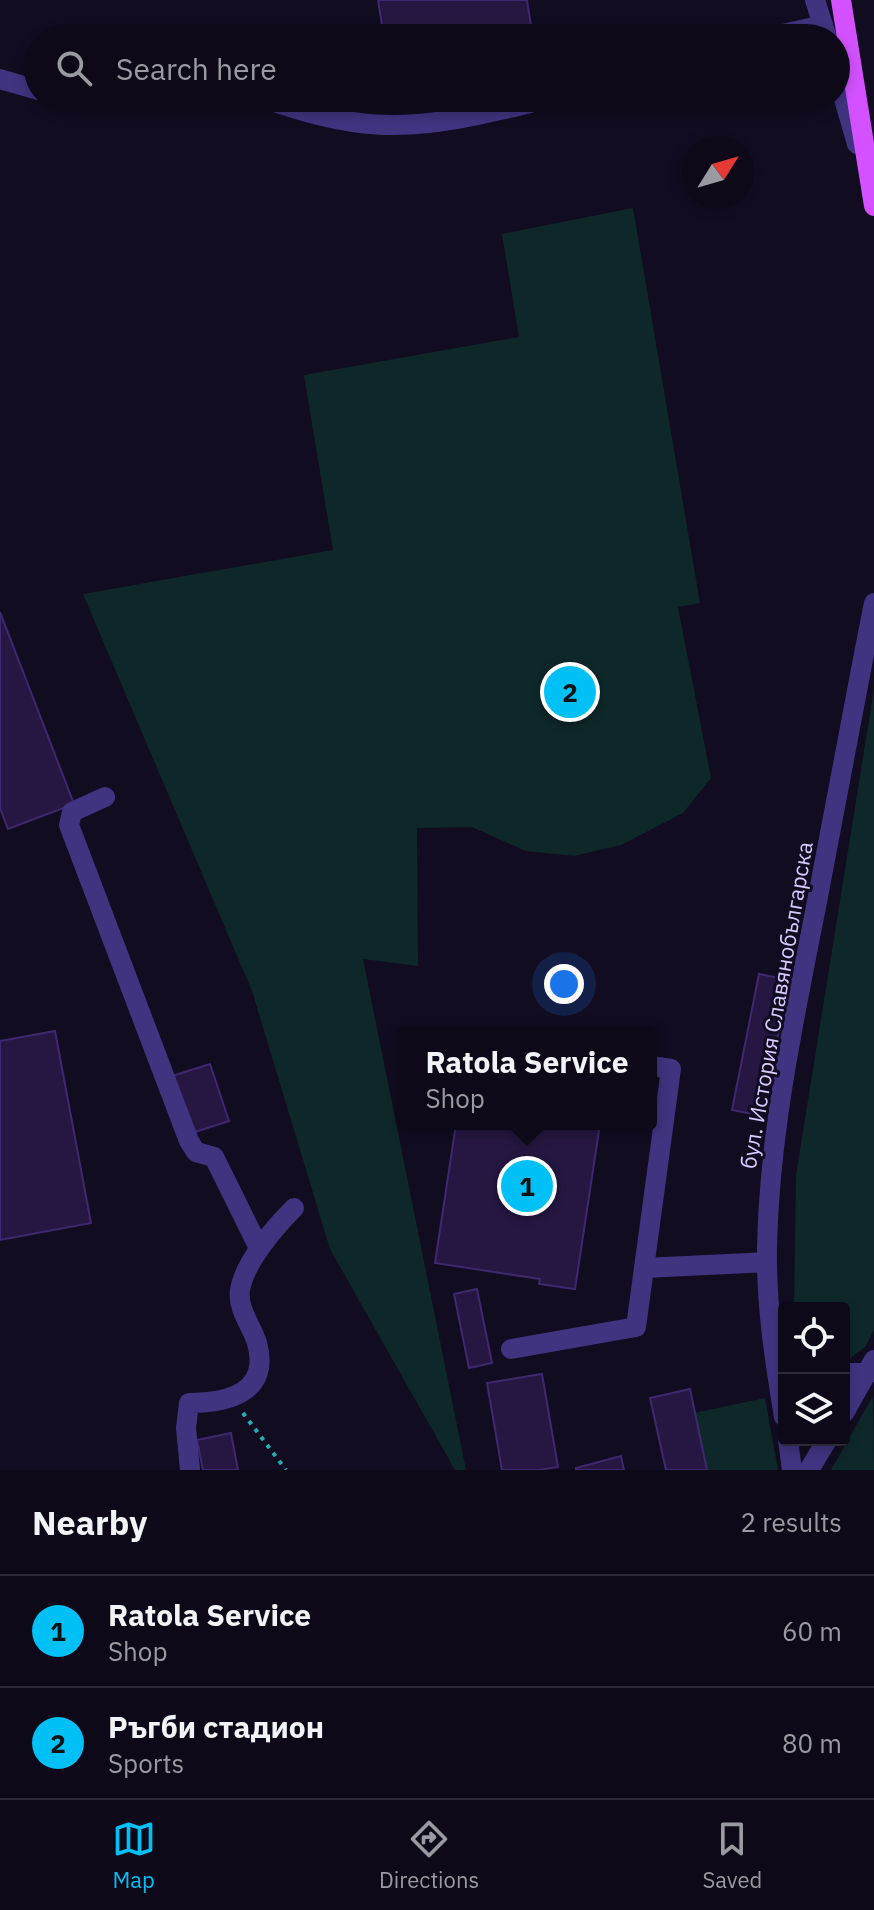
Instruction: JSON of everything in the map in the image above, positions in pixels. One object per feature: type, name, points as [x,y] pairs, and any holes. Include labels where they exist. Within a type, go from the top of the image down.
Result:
[{"type":"main road","points":[[841,0],[845,24]]},
{"type":"main road","points":[[850,55],[874,203]]},
{"type":"street","points":[[815,0],[822,24]]},
{"type":"street","points":[[0,79],[24,86]]},
{"type":"street","points":[[309,112],[342,122],[402,127],[449,122],[489,112]]},
{"type":"street","points":[[848,112],[874,203]]},
{"type":"street","name":"бул. История Славянобългарска","points":[[778,1353],[767,1262],[768,1204],[776,1137],[801,979],[874,603]]},
{"type":"street","points":[[105,797],[72,812],[69,825],[189,1141],[196,1152],[214,1157],[259,1248]]},
{"type":"street","points":[[511,1349],[636,1327],[671,1069],[657,1067]]},
{"type":"street","points":[[190,1470],[186,1428],[189,1403],[232,1399],[257,1378],[260,1362],[256,1342],[241,1308],[240,1290],[259,1248],[294,1208]]},
{"type":"street","points":[[644,1268],[767,1262]]},
{"type":"street","points":[[850,1372],[871,1367]]},
{"type":"street","points":[[850,1403],[871,1367]]},
{"type":"street","points":[[789,1446],[792,1470]]},
{"type":"street","points":[[809,1470],[823,1446]]},
{"type":"path","points":[[232,1399],[286,1470]]},
{"type":"green space","points":[[633,208],[700,603],[678,607],[711,778],[683,813],[621,845],[574,856],[526,851],[472,827],[417,828],[418,966],[363,959],[466,1470],[455,1470],[330,1249],[252,991],[83,594],[333,550],[304,375],[519,337],[502,234]]},
{"type":"green space","points":[[874,689],[874,1330],[865,1347],[850,1358],[850,1302],[794,1302],[796,1175]]},
{"type":"green space","points":[[873,1396],[874,1470],[831,1470],[845,1446],[850,1446],[850,1437]]},
{"type":"green space","points":[[765,1398],[778,1470],[707,1470],[694,1413]]},
{"type":"building","points":[[378,0],[527,0],[531,24],[382,24]]},
{"type":"building","points":[[0,612],[74,804],[8,829],[0,808]]},
{"type":"building","points":[[759,974],[789,980],[762,1116],[732,1110]]},
{"type":"building","points":[[55,1031],[91,1223],[0,1240],[0,1041]]},
{"type":"building","points":[[210,1064],[229,1121],[189,1134],[169,1077]]},
{"type":"building","points":[[455,1130],[599,1130],[575,1289],[539,1284],[540,1279],[435,1263]]},
{"type":"building","points":[[477,1289],[492,1363],[469,1368],[454,1294]]},
{"type":"building","points":[[542,1374],[558,1467],[502,1470],[487,1383]]},
{"type":"building","points":[[690,1389],[707,1470],[666,1470],[650,1398]]},
{"type":"building","points":[[231,1433],[238,1470],[203,1470],[197,1440]]},
{"type":"building","points":[[621,1456],[624,1470],[576,1470],[576,1468]]},
{"type":"place","name":"Ръгби стадион","points":[[570,692]]},
{"type":"place","name":"Ratola Service","points":[[527,1186]]}]
